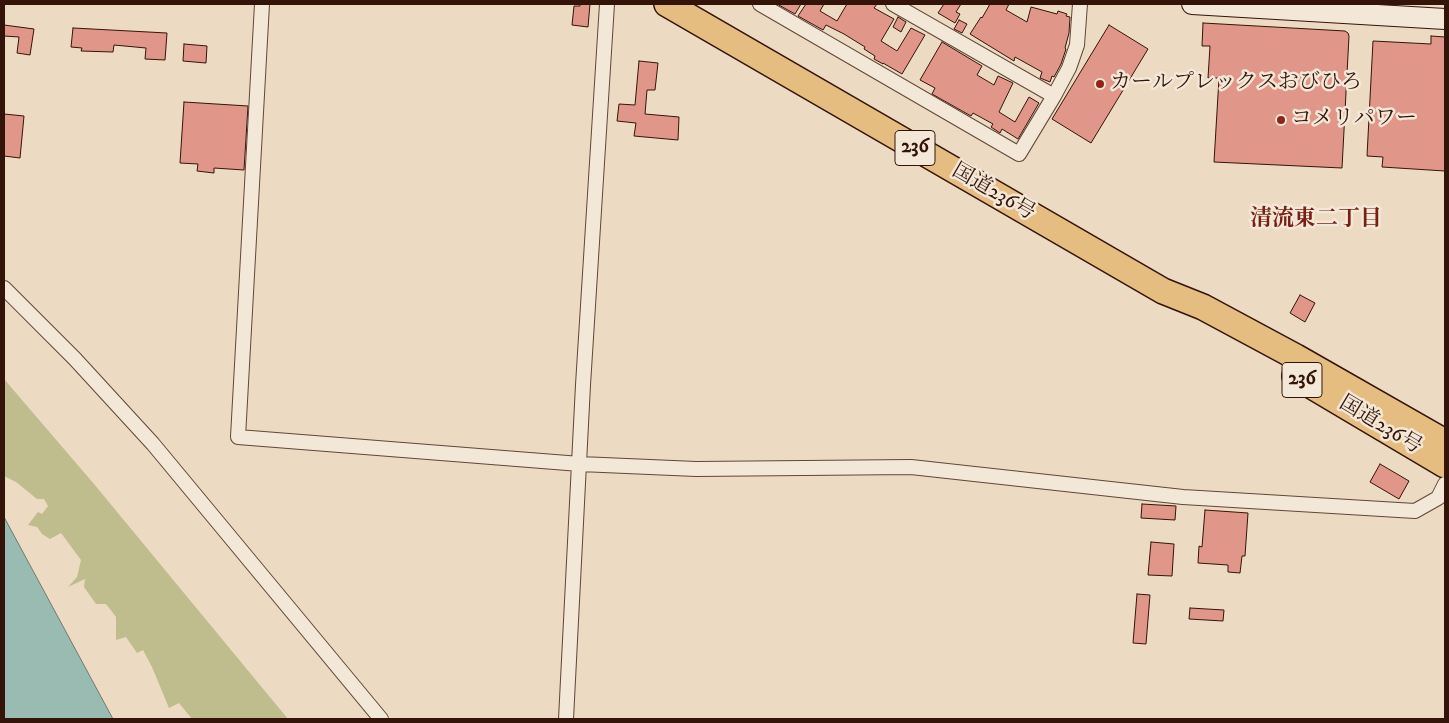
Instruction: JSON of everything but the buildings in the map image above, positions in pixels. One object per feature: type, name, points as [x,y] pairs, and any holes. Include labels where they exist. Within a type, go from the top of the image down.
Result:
[{"type":"highway","name":"国道236号","points":[[667,4],[1163,292],[1202,307],[1296,357],[1445,442]]},
{"type":"highway","name":"国道236号","points":[[1163,292],[1193,317],[1445,465]]},
{"type":"street","points":[[262,4],[238,438],[580,464],[696,469],[911,467],[1183,497],[1414,511],[1438,498],[1445,484]]},
{"type":"street","points":[[566,719],[583,385],[607,4]]},
{"type":"street","points":[[760,4],[1019,154],[1069,68],[1077,45],[1080,4]]},
{"type":"street","points":[[893,4],[1054,96]]},
{"type":"street","points":[[1192,4],[1445,19]]},
{"type":"street","points":[[4,288],[75,359],[153,444],[381,719]]},
{"type":"shaded area","points":[[4,379],[94,484],[288,719],[192,719],[179,703],[169,708],[143,650],[137,653],[126,637],[116,640],[116,617],[106,604],[96,604],[84,587],[85,579],[68,587],[77,577],[81,560],[61,533],[50,539],[42,534],[37,527],[28,525],[38,512],[42,514],[48,506],[44,499],[37,499],[16,482],[4,476]]},
{"type":"water","points":[[4,517],[113,719],[4,719]]},
{"type":"place","name":"カールプレックスおびひろ","points":[[1100,84]]},
{"type":"place","name":"コメリパワー","points":[[1281,120]]},
{"type":"district","name":"清流東二丁目","points":[[1316,220]]}]
